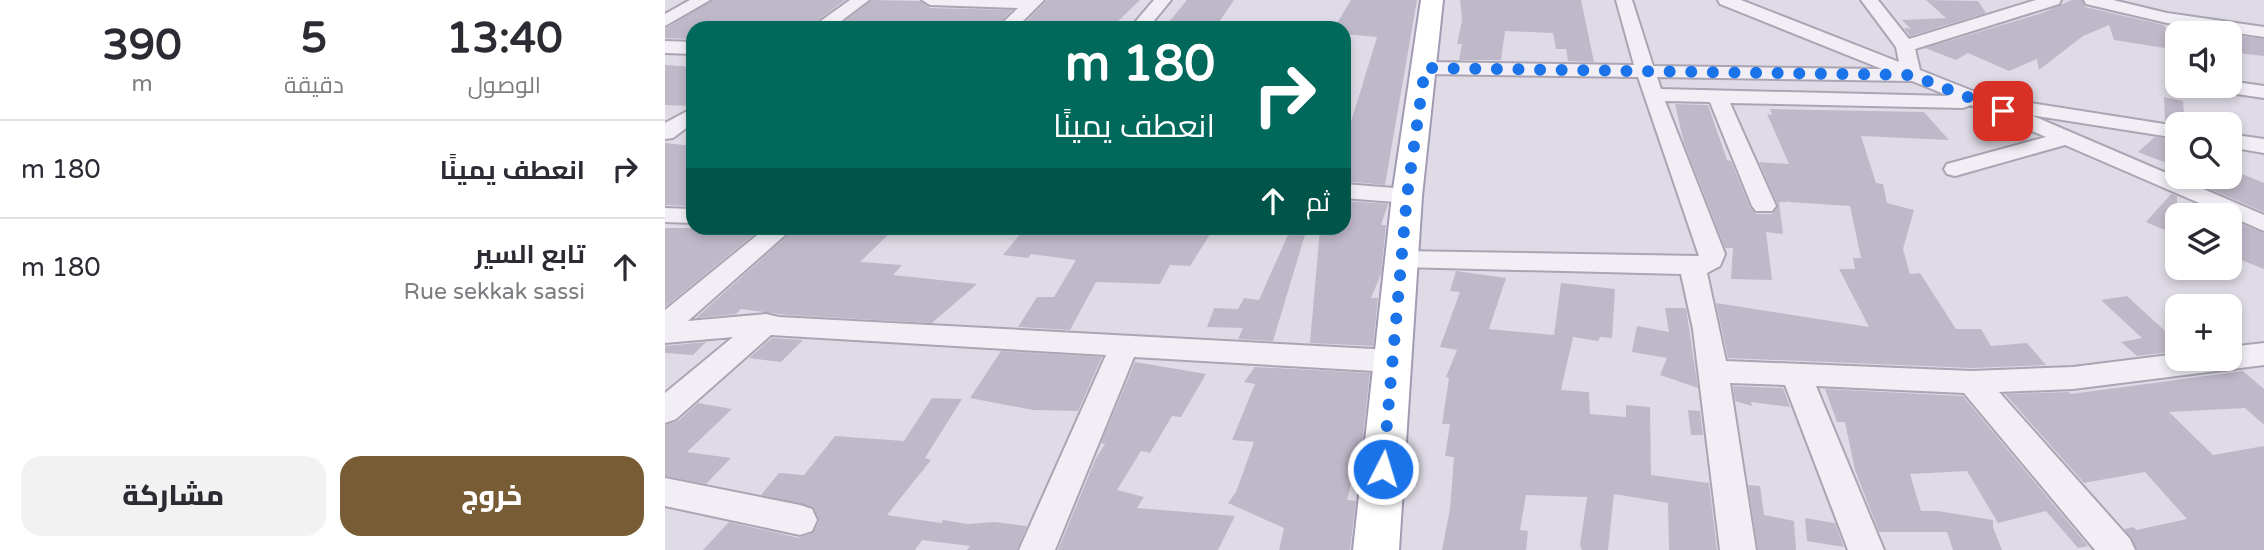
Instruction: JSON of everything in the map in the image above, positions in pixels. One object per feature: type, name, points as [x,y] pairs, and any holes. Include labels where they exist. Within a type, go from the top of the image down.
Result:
[{"type":"main road","points":[[1376,550],[1407,196],[1432,0]]},
{"type":"street","points":[[665,21],[702,0]]},
{"type":"street","points":[[830,21],[861,0]]},
{"type":"street","points":[[931,0],[1034,2]]},
{"type":"street","points":[[1145,21],[1163,0]]},
{"type":"street","points":[[1401,259],[1692,266],[1704,265],[1711,260],[1712,254],[1653,95],[1624,0]]},
{"type":"street","points":[[1726,0],[1983,102],[2264,224]]},
{"type":"street","points":[[1869,0],[1905,46],[1912,75]]},
{"type":"street","points":[[1905,46],[2053,0]]},
{"type":"street","points":[[2092,0],[2167,18],[2264,32]]},
{"type":"street","points":[[1014,21],[1034,2]]},
{"type":"street","points":[[665,47],[686,48]]},
{"type":"street","points":[[1425,68],[1912,75]]},
{"type":"street","points":[[2242,89],[2264,92]]},
{"type":"street","points":[[1653,95],[1983,102],[2165,130]]},
{"type":"street","points":[[1717,96],[1764,206]]},
{"type":"street","points":[[665,133],[684,119]]},
{"type":"street","points":[[1955,169],[2064,139]]},
{"type":"street","points":[[2242,143],[2264,146]]},
{"type":"street","points":[[1351,192],[1407,196]]},
{"type":"street","points":[[665,215],[686,216]]},
{"type":"street","points":[[665,325],[773,235]]},
{"type":"street","points":[[1692,266],[1707,329],[1738,550]]},
{"type":"street","points":[[665,333],[766,324],[779,327],[1392,361]]},
{"type":"street","points":[[665,411],[766,324]]},
{"type":"street","points":[[1037,550],[1124,347]]},
{"type":"street","points":[[2242,357],[2264,354]]},
{"type":"street","points":[[1713,371],[1972,382],[2073,377],[2165,366]]},
{"type":"street","points":[[1796,375],[1865,550]]},
{"type":"street","points":[[1972,382],[2117,550]]},
{"type":"street","points":[[665,492],[800,520]]},
{"type":"building","points":[[712,0],[845,0],[817,21],[686,21],[686,39],[665,38],[665,29]]},
{"type":"building","points":[[872,0],[920,1],[930,8],[1012,10],[1001,21],[845,21]]},
{"type":"building","points":[[1047,0],[1140,0],[1118,21],[1027,21]]},
{"type":"building","points":[[1187,0],[1234,0],[1220,21],[1170,21]]},
{"type":"building","points":[[1351,0],[1417,0],[1385,185],[1351,182],[1351,122],[1377,37],[1351,35],[1351,21],[1338,21]]},
{"type":"building","points":[[1460,0],[1581,0],[1594,62],[1568,61],[1566,49],[1556,49],[1553,33],[1505,31],[1501,60],[1459,60],[1462,44],[1457,44],[1462,20]]},
{"type":"building","points":[[1926,0],[1978,1],[1986,13],[1910,36],[1904,28],[1911,29],[1902,20],[1946,18]]},
{"type":"building","points":[[2072,0],[2082,0],[2085,7],[2164,25],[2165,48],[2114,40],[2109,25],[2083,36],[2039,70],[2037,59],[2009,71],[1968,53],[1956,60],[1925,48],[2042,13]]},
{"type":"building","points":[[2242,36],[2264,39],[2264,56],[2242,53]]},
{"type":"building","points":[[665,65],[686,66],[686,106],[665,105]]},
{"type":"building","points":[[2164,97],[2183,101],[2184,112],[2165,112],[2165,121]]},
{"type":"building","points":[[1675,104],[1708,105],[1727,160],[1731,161],[1750,207],[1756,214],[1772,214],[1778,205],[1759,162],[1789,164],[1767,114],[1772,115],[1770,109],[1924,112],[1949,140],[1861,136],[1876,183],[1883,184],[1887,203],[1914,210],[1903,249],[1910,274],[1920,273],[1956,329],[1981,329],[1991,346],[2027,343],[2046,365],[1972,368],[1728,358],[1716,303],[1869,327],[1839,269],[1855,269],[1853,258],[1861,258],[1850,206],[1788,202],[1787,199],[1787,202],[1779,202],[1783,234],[1766,232],[1772,280],[1731,279],[1733,248],[1725,248],[1684,143]]},
{"type":"building","points":[[2155,137],[2165,138],[2165,162],[2138,152]]},
{"type":"building","points":[[665,143],[686,145],[686,206],[665,205]]},
{"type":"building","points":[[2242,174],[2264,183],[2264,212],[2210,189],[2242,189]]},
{"type":"building","points":[[2171,194],[2177,196],[2177,203],[2165,203],[2165,230],[2146,222]]},
{"type":"building","points":[[1351,201],[1388,204],[1381,225],[1386,225],[1381,274],[1371,298],[1378,298],[1373,346],[1310,343],[1319,235],[1351,235]]},
{"type":"building","points":[[2242,224],[2264,233],[2264,269],[2242,260]]},
{"type":"building","points":[[665,228],[686,228],[686,235],[753,235],[665,307]]},
{"type":"building","points":[[788,235],[888,235],[860,262],[902,265],[893,275],[977,284],[932,323],[788,315],[741,309],[736,314],[696,318]]},
{"type":"building","points":[[1019,235],[1209,235],[1190,266],[1170,265],[1160,284],[1096,282],[1070,330],[1018,327],[1037,297],[1054,297],[1076,260],[1031,254],[1028,258],[1003,255]]},
{"type":"building","points":[[1288,235],[1305,235],[1273,341],[1238,339],[1243,328],[1207,327],[1214,308],[1238,309],[1244,298],[1259,300]]},
{"type":"building","points":[[1456,271],[1506,278],[1489,329],[1554,335],[1561,283],[1615,289],[1612,338],[1600,337],[1598,341],[1573,337],[1561,390],[1589,392],[1590,414],[1626,417],[1626,405],[1650,407],[1651,475],[1709,483],[1717,550],[1669,550],[1668,503],[1614,494],[1608,550],[1582,550],[1580,545],[1587,497],[1526,495],[1520,530],[1528,531],[1526,550],[1442,550],[1450,509],[1454,457],[1445,456],[1450,424],[1442,424],[1449,378],[1446,377],[1457,350],[1440,347],[1460,292],[1450,291]]},
{"type":"building","points":[[2127,296],[2165,331],[2165,352],[2137,356],[2121,342],[2142,338],[2101,300]]},
{"type":"building","points":[[1665,308],[1686,308],[1698,388],[1660,375],[1667,358],[1632,352],[1637,326],[1669,332]]},
{"type":"building","points":[[772,338],[803,340],[781,362],[749,358]]},
{"type":"building","points":[[706,342],[693,355],[665,353],[665,346]]},
{"type":"building","points":[[1001,351],[1102,357],[1078,411],[1033,410],[970,398]]},
{"type":"building","points":[[1135,362],[1206,374],[1181,417],[1172,416],[1150,453],[1141,451],[1117,490],[1144,497],[1137,508],[1235,516],[1218,550],[1058,550],[1096,458],[1105,444],[1101,443]]},
{"type":"building","points":[[1255,367],[1370,373],[1362,444],[1347,500],[1356,501],[1350,550],[1279,550],[1284,528],[1228,503],[1236,492],[1254,442],[1232,440],[1255,384],[1244,382]]},
{"type":"building","points":[[2243,371],[2264,389],[2264,425],[2245,408],[2169,412],[2213,455],[2264,446],[2264,550],[2137,550],[2124,529],[2134,527],[2136,530],[2187,519],[2145,472],[2084,483],[2005,394],[2071,394]]},
{"type":"building","points":[[1733,386],[1783,388],[1790,407],[1751,402],[1752,406],[1735,401]]},
{"type":"building","points":[[1825,389],[1963,396],[2088,546],[2078,548],[2046,511],[1998,523],[1967,471],[1910,474],[1921,511],[1938,511],[1993,520],[2002,550],[1953,550],[1947,532],[1879,532],[1855,470],[1845,422],[1837,422]]},
{"type":"building","points":[[932,398],[962,399],[925,458],[931,460],[887,515],[941,523],[943,520],[967,524],[995,522],[1027,526],[1017,550],[967,550],[970,546],[922,540],[915,550],[703,550],[729,522],[799,538],[813,533],[819,521],[813,507],[761,495],[779,473],[804,475],[835,436],[904,441]]},
{"type":"building","points":[[698,403],[732,409],[687,452],[731,458],[706,484],[665,476],[665,425],[678,421]]},
{"type":"building","points":[[1688,410],[1700,411],[1703,435],[1691,435]]},
{"type":"building","points":[[1748,485],[1760,486],[1764,515],[1794,521],[1796,550],[1758,550]]},
{"type":"building","points":[[1805,518],[1835,523],[1844,547],[1807,541]]},
{"type":"route","points":[[1383,469],[1407,196],[1425,68],[1912,75],[2003,111]]}]
